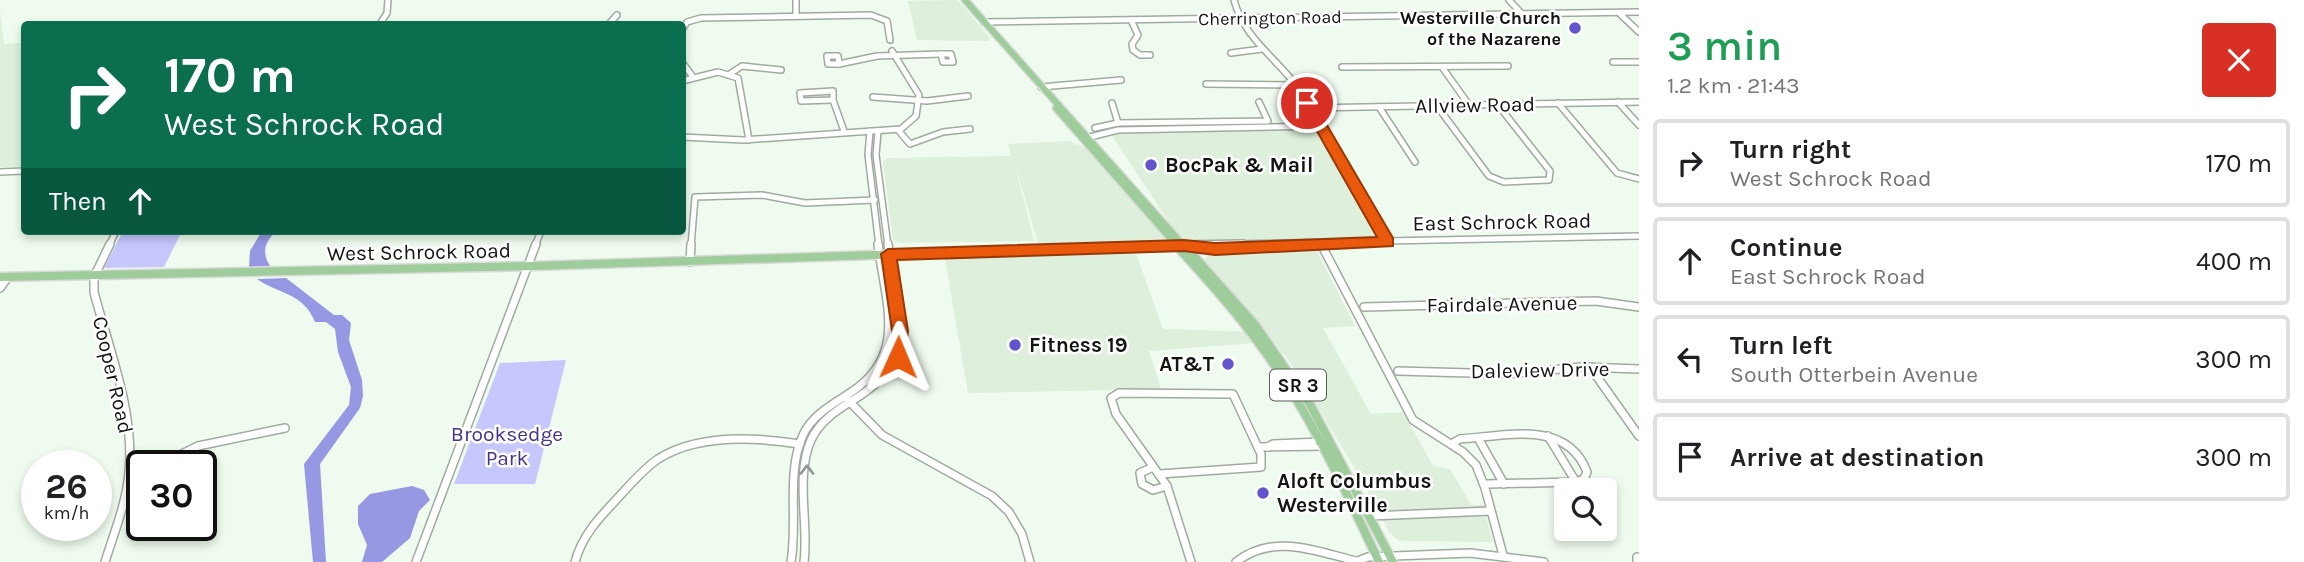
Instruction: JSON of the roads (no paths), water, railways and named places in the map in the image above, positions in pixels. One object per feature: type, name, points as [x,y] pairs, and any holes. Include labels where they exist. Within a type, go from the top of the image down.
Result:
[{"type":"main road","points":[[965,0],[1041,87],[1062,116],[1086,138]]},
{"type":"main road","points":[[1056,106],[1074,119],[1135,200],[1180,246]]},
{"type":"main road","name":"SR 3","points":[[1086,138],[1119,172],[1219,294],[1257,333],[1354,485],[1392,559]]},
{"type":"main road","name":"SR 3","points":[[1180,246],[1257,333],[1309,402],[1319,419],[1327,444],[1378,559]]},
{"type":"main road","name":"West Schrock Road","points":[[4,277],[529,267],[1180,246]]},
{"type":"main road","points":[[1294,394],[1311,416],[1319,419]]},
{"type":"street","points":[[382,21],[387,13],[388,0]]},
{"type":"street","points":[[796,0],[796,16]]},
{"type":"street","points":[[1234,0],[1238,18],[1262,49],[1297,85],[1388,242]]},
{"type":"street","points":[[1509,0],[1522,14]]},
{"type":"street","name":"Cherrington Road","points":[[984,22],[1639,12]]},
{"type":"street","points":[[1619,13],[1639,32]]},
{"type":"street","points":[[612,21],[617,15]]},
{"type":"street","points":[[686,26],[690,21],[871,15],[882,18],[889,25],[890,40]]},
{"type":"street","points":[[1131,20],[1138,35],[1132,44],[1133,50],[1140,55],[1150,55]]},
{"type":"street","points":[[1231,53],[1262,49]]},
{"type":"street","points":[[839,64],[892,53],[941,54]]},
{"type":"street","points":[[686,137],[749,140],[844,131],[898,130],[914,120],[919,100],[913,80],[892,53]]},
{"type":"street","points":[[1613,62],[1639,62]]},
{"type":"street","points":[[731,74],[742,66],[781,71]]},
{"type":"street","points":[[1342,68],[1508,66]]},
{"type":"street","points":[[686,67],[694,77]]},
{"type":"street","points":[[1442,67],[1469,105]]},
{"type":"street","points":[[686,80],[718,72],[731,74],[741,84],[749,140]]},
{"type":"street","points":[[1041,87],[1121,80]]},
{"type":"street","points":[[1206,84],[1297,85]]},
{"type":"street","points":[[834,100],[801,101],[800,93],[833,91],[844,131]]},
{"type":"street","points":[[873,97],[919,100],[968,96]]},
{"type":"street","points":[[1095,128],[1118,123],[1268,121],[1259,102]]},
{"type":"street","points":[[1618,102],[1639,125]]},
{"type":"street","name":"Allview Road","points":[[1311,108],[1639,102]]},
{"type":"street","points":[[1112,103],[1118,123]]},
{"type":"street","points":[[1558,103],[1617,173],[1639,179]]},
{"type":"street","points":[[1437,106],[1486,173],[1494,179],[1518,182],[1551,178],[1550,172],[1498,104]]},
{"type":"street","points":[[1379,107],[1415,162]]},
{"type":"street","points":[[1086,138],[1118,130],[1321,126]]},
{"type":"street","points":[[898,130],[910,144],[943,132],[970,130]]},
{"type":"street","points":[[791,562],[797,517],[799,444],[812,421],[847,399],[877,386],[898,357],[900,331],[884,255],[868,155],[874,132]]},
{"type":"street","points":[[0,172],[21,171]]},
{"type":"street","points":[[690,262],[695,197],[762,195],[805,203],[877,200]]},
{"type":"street","points":[[94,277],[114,235]]},
{"type":"street","points":[[416,562],[540,235]]},
{"type":"street","name":"East Schrock Road","points":[[1180,246],[1198,249],[1274,247],[1282,244],[1639,236]]},
{"type":"street","points":[[1321,243],[1413,420],[1424,431],[1451,444],[1469,458],[1487,484],[1490,511],[1503,555]]},
{"type":"street","points":[[0,288],[4,277]]},
{"type":"street","name":"Cooper Road","points":[[94,277],[94,292],[127,429],[128,450]]},
{"type":"street","name":"Fairdale Avenue","points":[[1364,307],[1596,301],[1639,307]]},
{"type":"street","points":[[1590,367],[1639,436]]},
{"type":"street","name":"Daleview Drive","points":[[1398,371],[1507,374],[1590,367],[1639,369]]},
{"type":"street","points":[[1160,474],[1258,469],[1263,460],[1233,394],[1181,396],[1172,391],[1115,393],[1111,398],[1116,414],[1167,486],[1191,562]]},
{"type":"street","points":[[804,562],[808,528],[808,447],[820,426],[847,399]]},
{"type":"street","points":[[847,399],[880,434],[981,485],[1001,502],[1025,540],[1030,562]]},
{"type":"street","points":[[190,450],[285,428]]},
{"type":"street","points":[[1451,444],[1454,440],[1478,438],[1548,436],[1571,445],[1581,458],[1587,476],[1583,478]]},
{"type":"street","points":[[1548,436],[1574,478]]},
{"type":"street","points":[[1478,438],[1504,484]]},
{"type":"street","points":[[575,562],[581,542],[592,525],[641,473],[667,454],[712,443],[776,441],[808,447]]},
{"type":"street","points":[[1258,447],[1327,444]]},
{"type":"street","points":[[1153,467],[1140,473],[1142,484],[1153,490],[1167,486]]},
{"type":"street","points":[[1487,484],[1554,482]]},
{"type":"street","name":"Cooper Road","points":[[106,562],[126,485]]},
{"type":"street","points":[[1370,516],[1490,511]]},
{"type":"street","points":[[1236,562],[1253,549],[1282,545],[1359,562],[1471,553],[1544,562]]},
{"type":"place","name":"Westerville Church of the Nazarene","points":[[1575,28]]},
{"type":"place","name":"BocPak & Mail","points":[[1151,165]]},
{"type":"place","name":"Fitness 19","points":[[1015,345]]},
{"type":"place","name":"AT&T","points":[[1228,364]]},
{"type":"place","name":"Aloft Columbus Westerville","points":[[1263,493]]},
{"type":"park label","name":"Brooksedge Park","points":[[507,446]]}]
